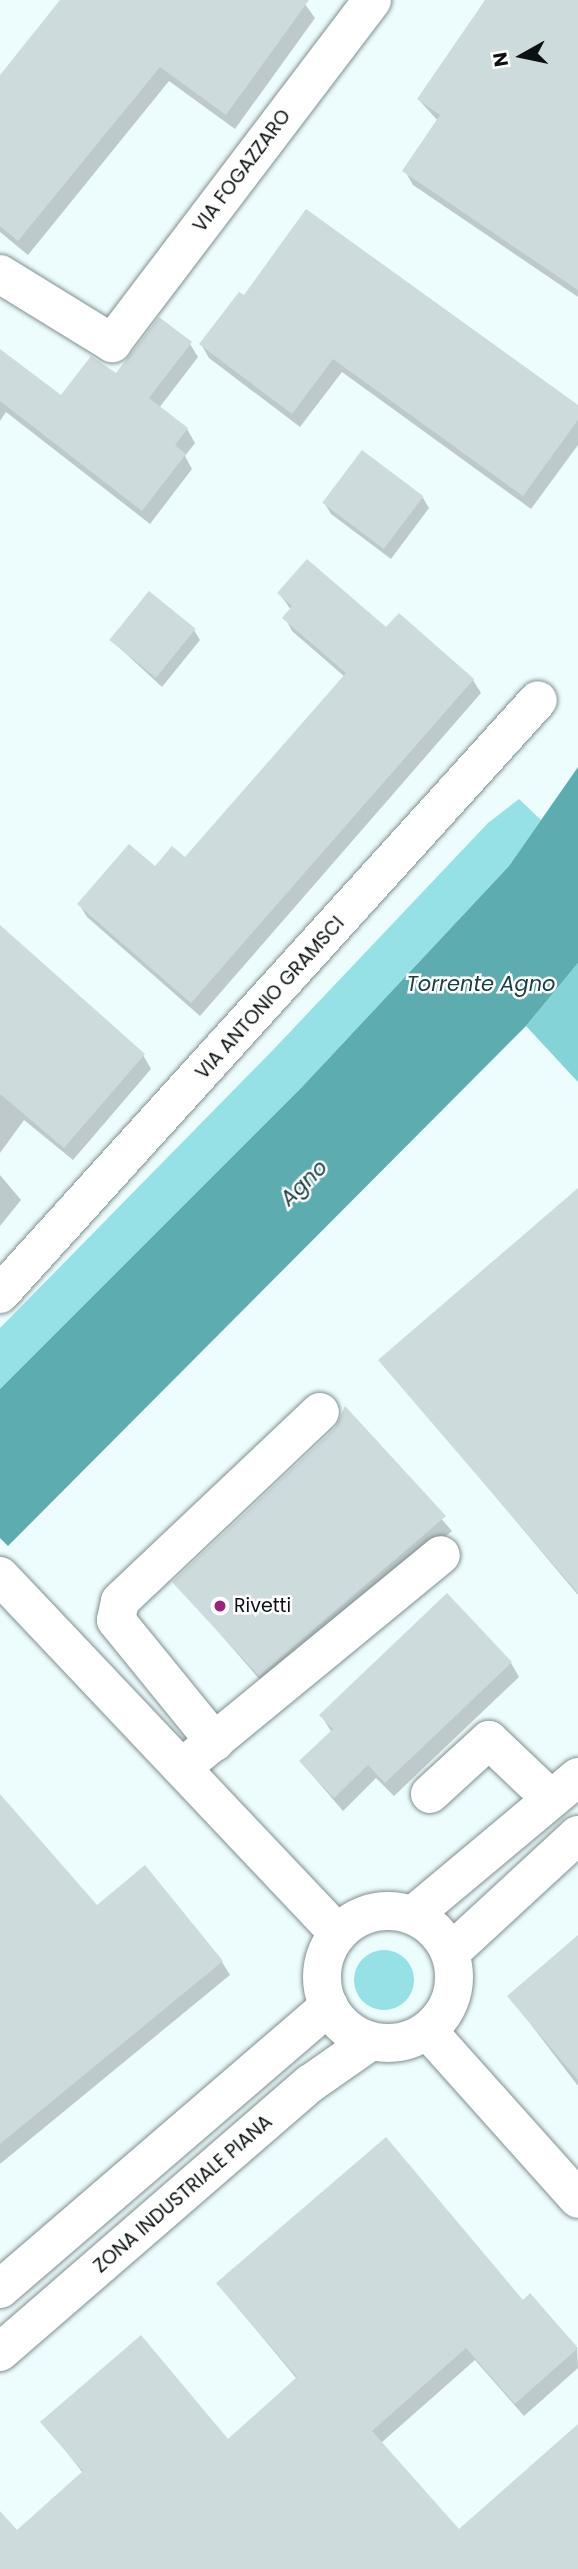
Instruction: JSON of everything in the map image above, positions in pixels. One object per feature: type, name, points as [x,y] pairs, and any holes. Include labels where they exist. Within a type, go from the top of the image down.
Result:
[{"type":"main road","name":"VIA FOGAZZARO","points":[[0,274],[112,343],[372,0]]},
{"type":"main road","name":"VIA ANTONIO GRAMSCI","points":[[0,1294],[538,700]]},
{"type":"main road","points":[[215,1742],[116,1620],[120,1601],[320,1412]]},
{"type":"main road","points":[[183,1767],[441,1555]]},
{"type":"main road","points":[[0,1576],[40,1615],[338,1933]]},
{"type":"main road","points":[[413,1915],[565,1788],[489,1740],[430,1794]]},
{"type":"main road","points":[[450,1953],[578,1835]]},
{"type":"main road","points":[[392,1910],[413,1915],[429,1924],[450,1953],[454,1975],[451,1998],[428,2031],[407,2041],[371,2041],[339,2021],[329,2006],[322,1971],[338,1933],[370,1913],[392,1910]]},
{"type":"main road","points":[[0,2289],[329,2006]]},
{"type":"main road","points":[[428,2031],[578,2199]]},
{"type":"main road","name":"ZONA INDUSTRIALE PIANA","points":[[0,2352],[311,2083],[371,2041]]},
{"type":"shaded area","points":[[519,799],[541,820],[509,866],[302,1087],[0,1389],[0,1328],[272,1051],[488,823]]},
{"type":"shaded area","points":[[578,963],[578,1082],[526,1026]]},
{"type":"shaded area","points":[[378,1950],[390,1950],[409,1963],[414,1980],[412,1992],[401,2005],[390,2010],[378,2010],[359,1997],[354,1986],[354,1974],[367,1955]]},
{"type":"water","name":"Torrente Agno","points":[[578,767],[578,963],[526,1026],[8,1546],[0,1538],[0,1389],[302,1087],[509,866]]},
{"type":"building","points":[[60,0],[309,0],[226,115],[160,67],[18,241],[0,226],[0,75]]},
{"type":"building","points":[[485,0],[578,0],[578,290],[402,171],[440,115],[417,99]]},
{"type":"building","points":[[306,209],[578,405],[578,420],[523,496],[333,359],[292,414],[199,344],[239,292],[244,295]]},
{"type":"building","points":[[159,317],[192,342],[149,398],[188,428],[175,445],[186,454],[142,511],[0,401],[0,349],[61,395],[91,356],[116,373]]},
{"type":"building","points":[[362,450],[423,496],[384,549],[322,503]]},
{"type":"building","points":[[307,559],[386,627],[399,613],[474,679],[191,1003],[77,904],[129,844],[155,866],[172,846],[185,857],[346,673],[282,618],[292,606],[277,593]]},
{"type":"building","points":[[149,591],[196,629],[156,678],[109,640]]},
{"type":"building","points":[[0,925],[145,1054],[64,1148],[0,1094]]},
{"type":"building","points":[[578,1188],[578,1593],[378,1360]]},
{"type":"building","points":[[345,1406],[446,1516],[259,1676],[172,1582],[335,1428]]},
{"type":"building","points":[[447,1593],[512,1662],[385,1783],[368,1765],[334,1798],[299,1761],[333,1729],[319,1715]]},
{"type":"building","points":[[0,1794],[97,1905],[145,1865],[223,1961],[0,2144]]},
{"type":"building","points":[[578,1935],[578,2080],[507,1996]]},
{"type":"building","points":[[386,2137],[523,2300],[530,2293],[578,2348],[515,2404],[466,2348],[372,2431],[459,2529],[578,2424],[578,2569],[0,2569],[0,2511],[17,2530],[83,2471],[40,2422],[141,2335],[228,2439],[297,2377],[216,2283]]},
{"type":"place","name":"Rivetti","points":[[220,1606]]},
{"type":"water label","name":"Agno","points":[[304,1183]]}]
